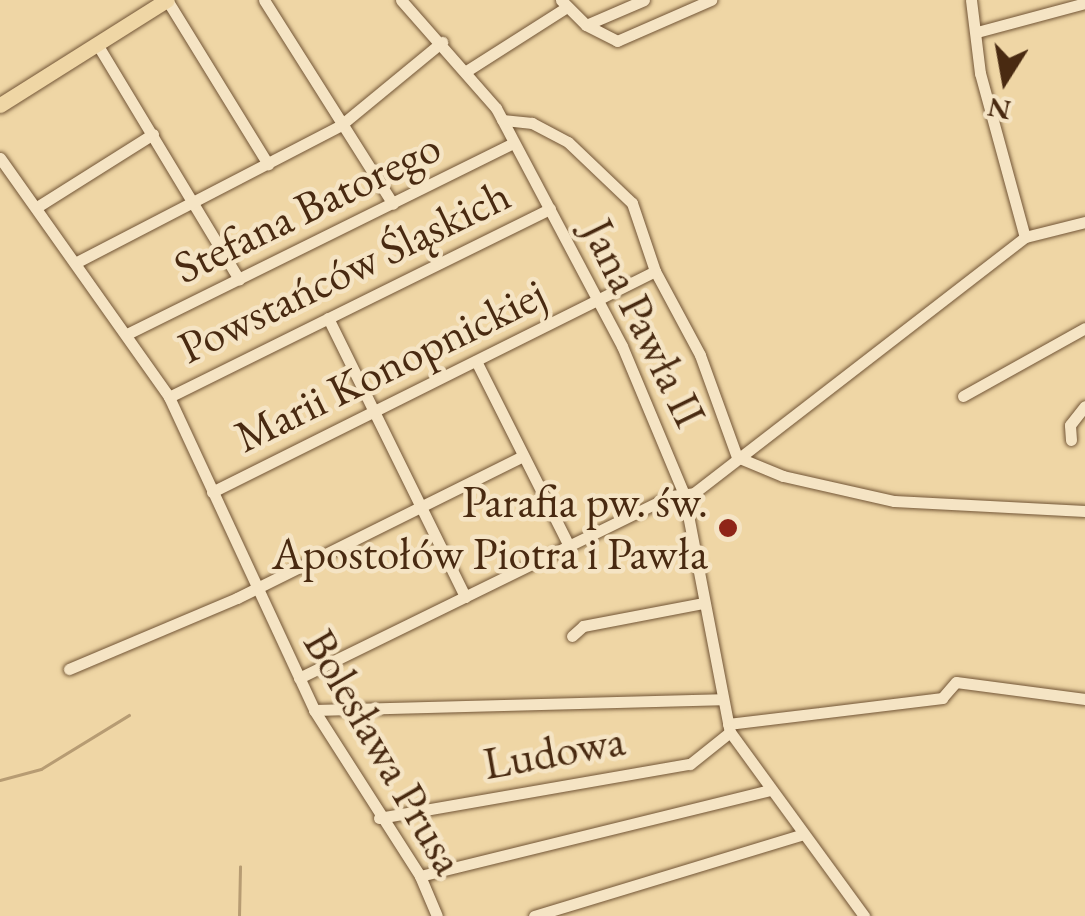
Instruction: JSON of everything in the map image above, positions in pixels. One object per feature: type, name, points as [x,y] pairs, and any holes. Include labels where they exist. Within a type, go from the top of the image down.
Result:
[{"type":"main road","points":[[0,105],[167,0]]},
{"type":"street","points":[[167,0],[268,164]]},
{"type":"street","points":[[264,0],[393,204]]},
{"type":"street","name":"Jana Pawła II","points":[[402,0],[468,70],[502,120],[598,300],[684,494],[729,728],[864,916]]},
{"type":"street","points":[[586,25],[644,0]]},
{"type":"street","points":[[468,70],[564,3],[586,25],[610,40],[630,40],[710,0]]},
{"type":"street","points":[[971,0],[980,73],[1025,236]]},
{"type":"street","points":[[977,32],[1085,3]]},
{"type":"street","points":[[77,262],[341,125],[442,42]]},
{"type":"street","points":[[97,44],[240,278]]},
{"type":"street","points":[[502,120],[532,124],[568,142],[632,203],[655,271],[700,355],[737,457],[783,476],[894,500],[1085,512]]},
{"type":"street","points":[[37,207],[153,134]]},
{"type":"street","name":"Stefana Batorego","points":[[130,333],[514,143]]},
{"type":"street","name":"Bolesława Prusa","points":[[0,158],[130,333],[168,397],[252,590],[314,710],[379,818],[420,876],[437,916]]},
{"type":"street","name":"Powstańców Śląskich","points":[[168,397],[550,208]]},
{"type":"street","points":[[299,678],[684,494],[1025,236],[1085,222]]},
{"type":"street","name":"Marii Konopnickiej","points":[[212,492],[655,271]]},
{"type":"street","points":[[328,318],[465,597]]},
{"type":"street","points":[[963,396],[1085,328]]},
{"type":"street","points":[[476,361],[569,546]]},
{"type":"street","points":[[1071,440],[1070,425],[1085,406]]},
{"type":"street","points":[[69,669],[252,590],[521,457]]},
{"type":"street","points":[[572,636],[583,626],[704,603]]},
{"type":"street","points":[[729,728],[942,698],[956,682],[1085,699]]},
{"type":"street","points":[[314,710],[721,699]]},
{"type":"street","name":"Ludowa","points":[[379,818],[690,764],[729,728]]},
{"type":"street","points":[[420,876],[771,790]]},
{"type":"street","points":[[534,916],[804,834]]},
{"type":"waterway","points":[[0,780],[41,769],[129,715]]},
{"type":"waterway","points":[[239,916],[240,867]]},
{"type":"place","name":"Parafia pw. św. Apostołów Piotra i Pawła","points":[[728,528]]}]
